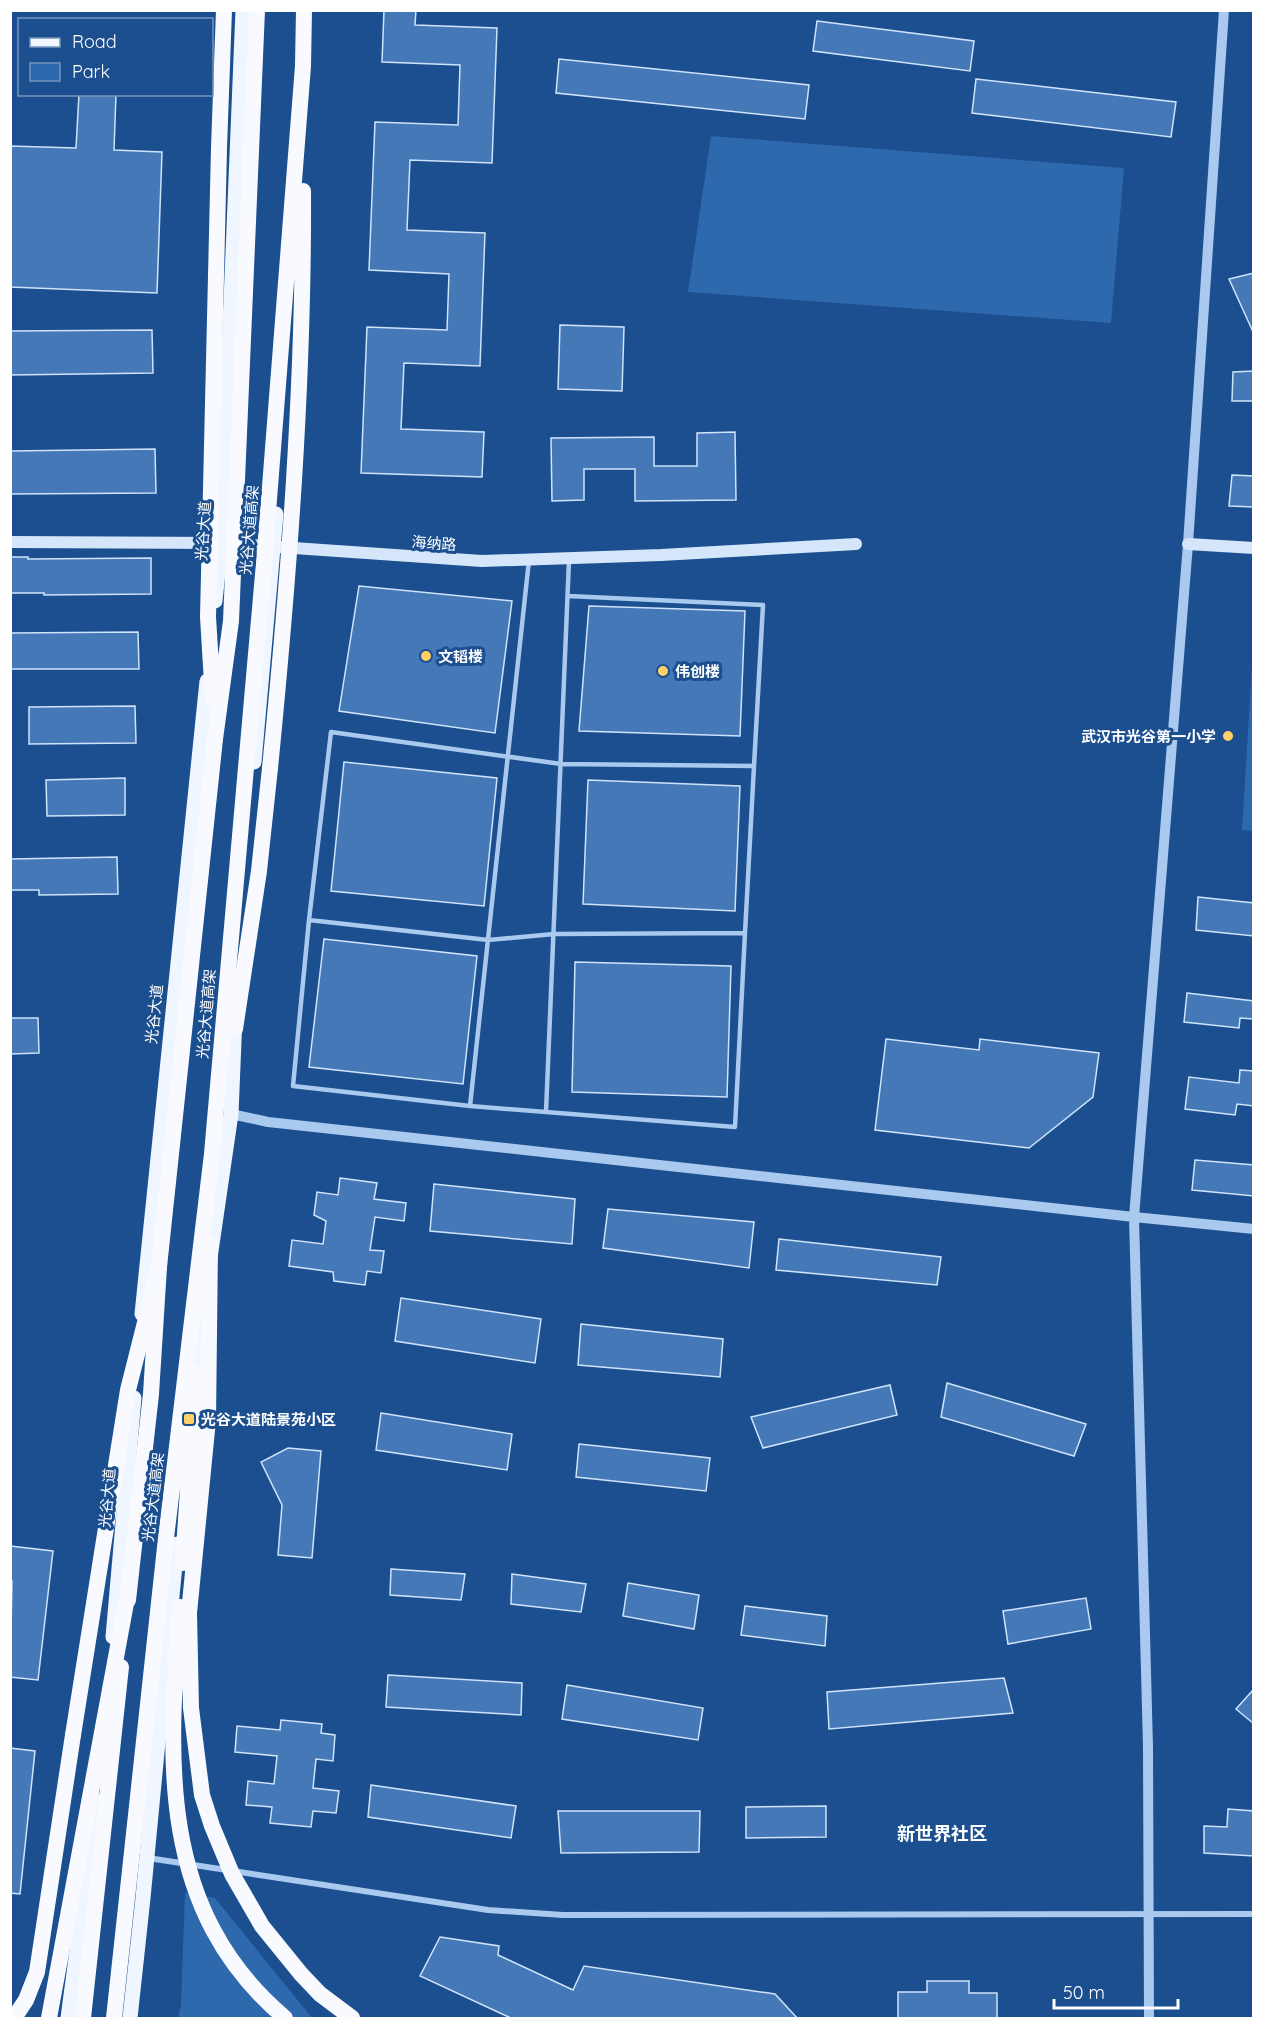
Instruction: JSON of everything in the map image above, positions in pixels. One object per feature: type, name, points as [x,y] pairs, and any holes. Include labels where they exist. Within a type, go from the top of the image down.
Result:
[{"type":"highway","points":[[215,739],[208,617],[224,10]]},
{"type":"highway","name":"光谷大道高架","points":[[83,2019],[150,1394],[159,1267],[215,739],[231,621],[257,10]]},
{"type":"highway","name":"光谷大道高架","points":[[114,2019],[166,1538],[212,1154],[264,563],[303,66],[304,10]]},
{"type":"highway","points":[[235,1029],[259,871],[282,646],[296,465],[303,264],[303,66]]},
{"type":"highway","points":[[212,1154],[179,1616],[172,1751],[174,1790],[181,1843],[207,1920],[220,1945],[238,1970],[257,1993],[285,2019]]},
{"type":"highway","points":[[212,1154],[208,1420],[189,1613],[191,1708],[202,1795],[232,1874],[262,1926],[314,1987],[352,2019]]},
{"type":"highway","points":[[14,2019],[26,2000],[37,1972],[128,1390],[159,1267]]},
{"type":"highway","points":[[49,2019],[129,1587]]},
{"type":"main road","name":"光谷大道","points":[[68,2019],[104,1743],[145,1275],[221,543],[243,10]]},
{"type":"main road","points":[[130,2019],[189,1419],[231,1114],[240,898],[260,712],[274,546],[298,10]]},
{"type":"main road","name":"海纳路","points":[[10,542],[221,543],[482,561],[856,544]]},
{"type":"main road","points":[[1188,544],[1254,548]]},
{"type":"street","points":[[1149,2019],[1148,1747],[1134,1217],[1188,544],[1224,10]]},
{"type":"street","points":[[231,1114],[268,1122],[1254,1229]]},
{"type":"street","points":[[147,1858],[488,1910],[563,1915],[1254,1914]]},
{"type":"lane","points":[[546,1112],[569,558]]},
{"type":"lane","points":[[470,1106],[529,560]]},
{"type":"lane","points":[[567,596],[763,605],[735,1127],[470,1106],[293,1086],[309,920],[331,732],[561,764],[754,765]]},
{"type":"lane","points":[[309,920],[488,940],[554,934],[745,933]]},
{"type":"green space","points":[[711,136],[1124,168],[1111,323],[688,292]]},
{"type":"green space","points":[[1253,650],[1254,831],[1242,830]]},
{"type":"green space","points":[[185,1893],[215,1898],[312,2018],[178,2018],[181,2005]]},
{"type":"building","points":[[384,10],[416,10],[415,25],[497,28],[492,163],[410,160],[407,230],[485,233],[480,366],[404,363],[401,429],[484,432],[482,477],[361,473],[367,327],[447,330],[449,274],[369,270],[375,122],[458,125],[460,65],[382,62]]},
{"type":"building","points":[[817,21],[974,41],[970,71],[813,51]]},
{"type":"building","points":[[559,59],[809,85],[805,119],[556,93]]},
{"type":"building","points":[[976,79],[1176,102],[1171,137],[972,113]]},
{"type":"building","points":[[79,96],[116,96],[114,150],[162,152],[157,293],[10,287],[10,146],[76,148]]},
{"type":"building","points":[[1254,273],[1254,334],[1229,279]]},
{"type":"building","points":[[560,325],[624,327],[622,391],[558,389]]},
{"type":"building","points":[[152,330],[153,373],[10,375],[10,331]]},
{"type":"building","points":[[1254,371],[1254,401],[1232,401],[1233,372]]},
{"type":"building","points":[[735,432],[736,500],[635,501],[635,469],[584,469],[584,500],[552,501],[551,438],[654,437],[654,466],[697,466],[697,433]]},
{"type":"building","points":[[155,449],[156,493],[10,494],[10,451]]},
{"type":"building","points":[[1232,475],[1254,476],[1254,507],[1229,506]]},
{"type":"building","points":[[10,557],[28,557],[28,559],[151,558],[151,594],[10,593]]},
{"type":"building","name":"文韬楼","points":[[359,586],[512,601],[495,733],[339,711]]},
{"type":"building","name":"伟创楼","points":[[589,606],[745,611],[740,736],[579,731]]},
{"type":"building","points":[[138,632],[139,669],[10,669],[10,633]]},
{"type":"building","points":[[135,706],[136,743],[29,744],[29,707]]},
{"type":"building","points":[[344,762],[497,778],[484,906],[331,891]]},
{"type":"building","points":[[125,778],[125,815],[47,816],[46,780]]},
{"type":"building","points":[[588,780],[740,786],[735,911],[583,904]]},
{"type":"building","points":[[117,857],[118,894],[39,895],[39,890],[10,890],[10,859]]},
{"type":"building","points":[[1198,897],[1254,903],[1254,936],[1196,930]]},
{"type":"building","points":[[324,939],[477,956],[463,1084],[309,1067]]},
{"type":"building","points":[[575,962],[731,966],[727,1097],[572,1092]]},
{"type":"building","points":[[1187,993],[1254,1001],[1254,1019],[1240,1018],[1239,1028],[1184,1022]]},
{"type":"building","points":[[10,1018],[38,1018],[39,1053],[10,1054]]},
{"type":"building","points":[[886,1039],[979,1050],[980,1039],[1099,1053],[1093,1097],[1029,1148],[875,1130]]},
{"type":"building","points":[[1240,1070],[1254,1071],[1254,1106],[1237,1104],[1235,1115],[1185,1109],[1189,1077],[1239,1083]]},
{"type":"building","points":[[1195,1160],[1254,1165],[1254,1196],[1192,1190]]},
{"type":"building","points":[[340,1178],[377,1183],[374,1199],[406,1203],[404,1221],[375,1217],[370,1250],[384,1251],[381,1273],[367,1271],[365,1285],[334,1281],[333,1272],[289,1266],[292,1240],[323,1244],[326,1221],[314,1215],[317,1192],[338,1195]]},
{"type":"building","points":[[434,1184],[575,1199],[572,1244],[430,1231]]},
{"type":"building","points":[[608,1209],[754,1222],[749,1268],[603,1248]]},
{"type":"building","points":[[779,1239],[941,1257],[937,1285],[776,1270]]},
{"type":"building","points":[[401,1298],[541,1319],[535,1363],[395,1341]]},
{"type":"building","points":[[581,1324],[723,1339],[720,1377],[578,1365]]},
{"type":"building","points":[[947,1383],[1086,1424],[1074,1456],[941,1417]]},
{"type":"building","points":[[890,1385],[897,1415],[763,1448],[751,1417]]},
{"type":"building","points":[[381,1413],[512,1434],[507,1470],[376,1450]]},
{"type":"building","points":[[579,1444],[710,1458],[706,1491],[576,1477]]},
{"type":"building","points":[[288,1448],[321,1451],[312,1558],[278,1555],[282,1505],[261,1462]]},
{"type":"building","points":[[10,1546],[53,1551],[38,1680],[10,1677],[12,1581],[10,1580]]},
{"type":"building","points":[[391,1569],[465,1574],[461,1600],[390,1595]]},
{"type":"building","points":[[512,1574],[586,1584],[581,1612],[511,1604]]},
{"type":"building","points":[[628,1583],[699,1595],[694,1629],[623,1616]]},
{"type":"building","points":[[1086,1598],[1091,1629],[1008,1644],[1003,1611]]},
{"type":"building","points":[[745,1606],[827,1616],[825,1646],[741,1635]]},
{"type":"building","points":[[388,1675],[522,1683],[521,1715],[386,1707]]},
{"type":"building","points":[[1004,1678],[1013,1713],[829,1729],[827,1692]]},
{"type":"building","points":[[567,1685],[703,1708],[698,1740],[562,1719]]},
{"type":"building","points":[[1254,1689],[1254,1724],[1236,1709]]},
{"type":"building","points":[[281,1720],[322,1724],[321,1733],[335,1735],[333,1761],[316,1759],[313,1788],[339,1791],[336,1813],[313,1811],[311,1827],[270,1823],[272,1807],[246,1805],[248,1781],[274,1784],[277,1756],[235,1752],[237,1726],[280,1730]]},
{"type":"building","points":[[10,1748],[35,1751],[20,1894],[10,1893]]},
{"type":"building","points":[[371,1785],[516,1806],[511,1838],[368,1817]]},
{"type":"building","points":[[826,1806],[826,1837],[746,1838],[746,1807]]},
{"type":"building","points":[[1228,1809],[1254,1811],[1254,1856],[1204,1853],[1204,1826],[1227,1827]]},
{"type":"building","points":[[558,1811],[700,1811],[699,1852],[561,1853]]},
{"type":"building","points":[[440,1937],[499,1946],[498,1955],[573,1990],[584,1966],[775,1994],[798,2019],[513,2019],[420,1976]]},
{"type":"building","points":[[927,1981],[969,1981],[969,1993],[997,1993],[997,2019],[898,2019],[898,1992],[927,1992]]},
{"type":"place","name":"文韬楼","points":[[426,656]]},
{"type":"place","name":"伟创楼","points":[[663,671]]},
{"type":"place","name":"武汉市光谷第一小学","points":[[1228,736]]},
{"type":"place","name":"光谷大道陆景苑小区","points":[[189,1419]]},
{"type":"district","name":"新世界社区","points":[[942,1833]]}]
